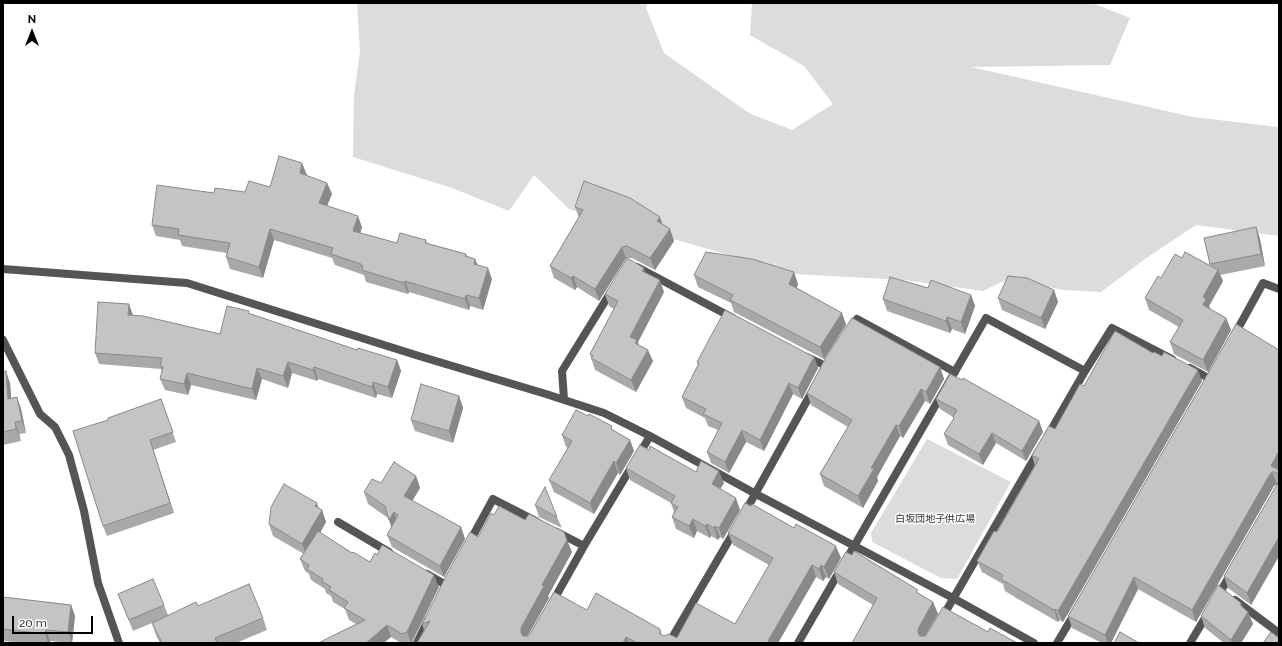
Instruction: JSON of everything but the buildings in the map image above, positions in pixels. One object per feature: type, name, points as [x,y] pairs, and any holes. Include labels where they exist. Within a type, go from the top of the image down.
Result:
[{"type":"street","points":[[629,263],[742,322]]},
{"type":"street","points":[[3,269],[187,283],[419,356],[564,399],[604,413],[650,436],[953,598],[1034,643]]},
{"type":"street","points":[[564,399],[562,371],[616,283]]},
{"type":"street","points":[[1229,345],[1263,283],[1279,289]]},
{"type":"street","points":[[798,643],[986,318],[1085,371]]},
{"type":"street","points":[[846,337],[857,319],[954,372]]},
{"type":"street","points":[[938,624],[1085,371],[1112,328],[1210,379]]},
{"type":"street","points":[[3,340],[40,414],[55,427],[69,455],[84,511],[98,583],[119,643]]},
{"type":"street","points":[[669,643],[756,494],[824,370],[798,352]]},
{"type":"street","points":[[549,608],[584,546],[650,436]]},
{"type":"street","points":[[464,552],[493,499],[584,546]]},
{"type":"street","points":[[338,522],[399,558]]},
{"type":"street","points":[[1190,643],[1237,563]]},
{"type":"street","points":[[419,569],[446,585]]},
{"type":"street","points":[[1221,589],[1279,633]]},
{"type":"street","points":[[1057,643],[1081,602]]},
{"type":"street","points":[[417,643],[433,611]]},
{"type":"green space","points":[[357,3],[648,3],[646,8],[664,53],[749,113],[792,130],[833,104],[804,66],[750,35],[752,3],[1092,3],[1130,18],[1110,65],[971,67],[1193,117],[1279,127],[1279,236],[1196,225],[1145,259],[1101,292],[1064,290],[1008,279],[983,291],[904,280],[795,274],[569,209],[534,175],[509,211],[452,188],[353,157],[354,96],[360,51]]},
{"type":"green space","name":"白坂団地子供広場","points":[[927,439],[1011,482],[957,579],[941,578],[872,542],[871,533]]}]
